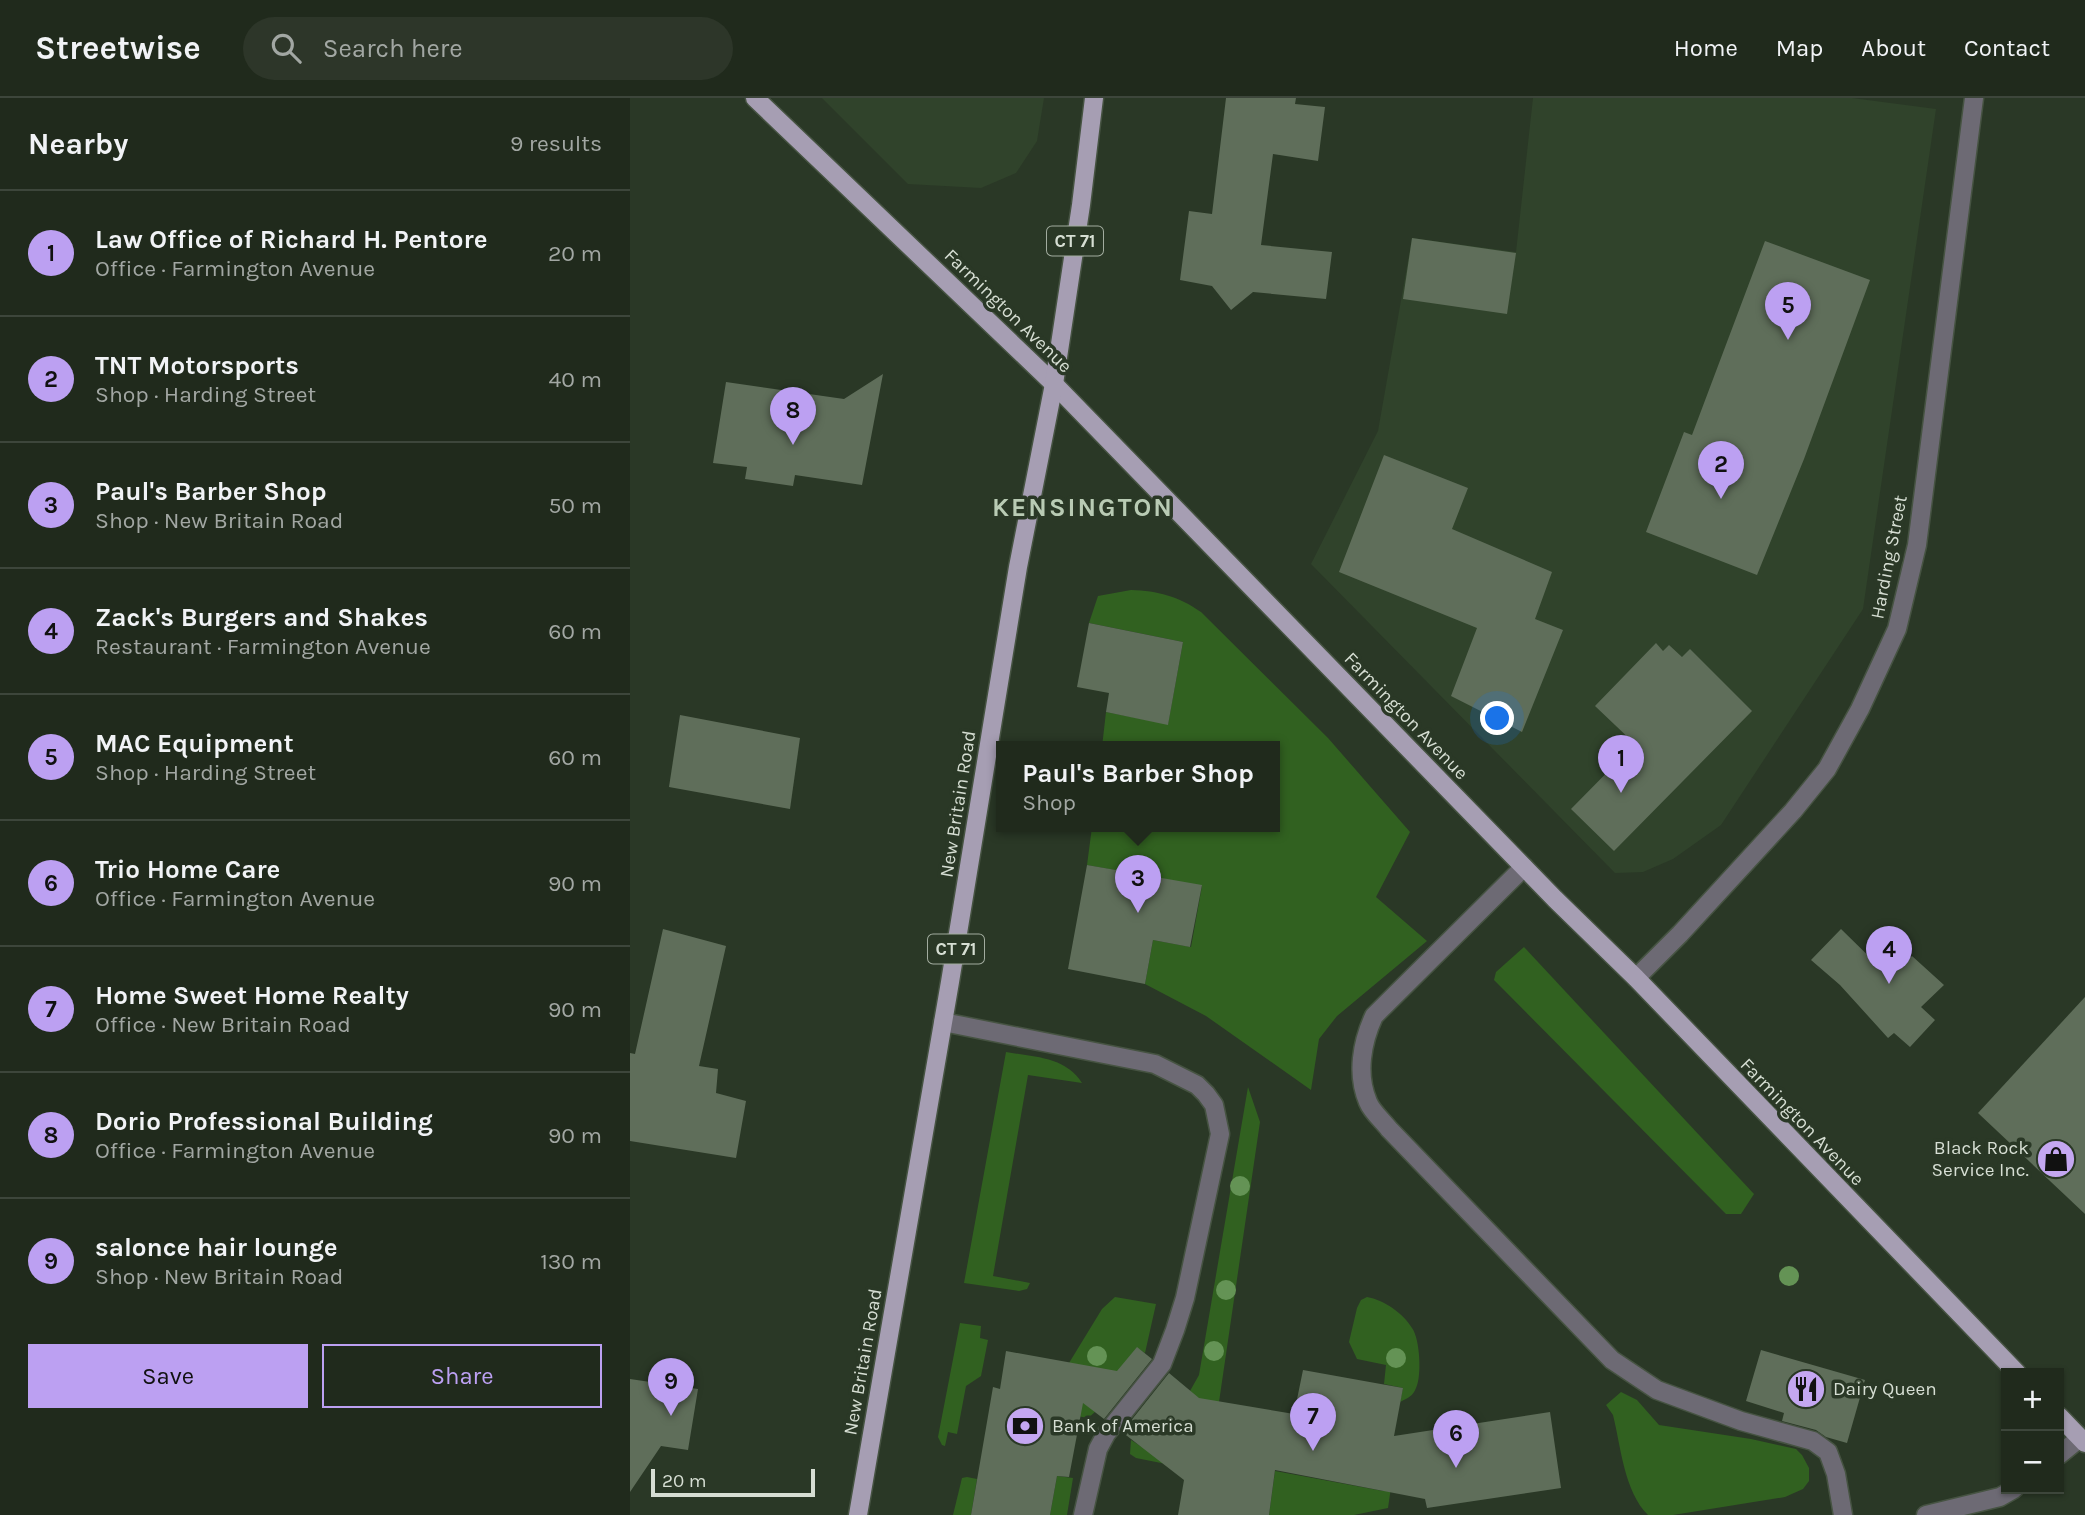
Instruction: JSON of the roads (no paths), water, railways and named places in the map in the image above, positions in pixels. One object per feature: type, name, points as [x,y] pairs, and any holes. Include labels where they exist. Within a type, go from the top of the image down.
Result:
[{"type":"main road","name":"Farmington Avenue","points":[[755,98],[1054,384],[1524,867],[1636,978],[2012,1368]]},
{"type":"main road","name":"New Britain Road","points":[[858,1515],[1018,567],[1054,384],[1094,98]]},
{"type":"main road","points":[[2064,1421],[2082,1441]]},
{"type":"street","name":"Harding Street","points":[[1636,978],[1793,811],[1827,769],[1860,709],[1897,629],[1917,545],[1974,98]]},
{"type":"street","points":[[1524,867],[1374,1016],[1365,1035],[1360,1068],[1368,1103],[1389,1129],[1612,1360],[1657,1390],[1741,1421],[1813,1441],[1828,1452],[1836,1474],[1843,1515]]},
{"type":"street","points":[[943,1022],[1156,1064],[1197,1086],[1206,1094],[1218,1118],[1220,1134],[1185,1298],[1175,1330],[1162,1364],[1106,1434],[1098,1449],[1083,1515]]},
{"type":"street","points":[[2064,1452],[2082,1441]]},
{"type":"street","points":[[1926,1515],[2005,1494]]},
{"type":"place","name":"MAC Equipment","points":[[1788,340]]},
{"type":"place","name":"Dorio Professional Building","points":[[793,445]]},
{"type":"place","name":"TNT Motorsports","points":[[1721,499]]},
{"type":"place","name":"Law Office of Richard H. Pentore","points":[[1621,793]]},
{"type":"place","name":"Paul's Barber Shop","points":[[1138,913]]},
{"type":"place","name":"Zack's Burgers and Shakes","points":[[1889,984]]},
{"type":"place","name":"Black Rock Service Inc.","points":[[2056,1159]]},
{"type":"place","name":"Dairy Queen","points":[[1806,1389]]},
{"type":"place","name":"salonce hair lounge","points":[[671,1416]]},
{"type":"place","name":"Bank of America","points":[[1025,1426]]},
{"type":"place","name":"Home Sweet Home Realty","points":[[1313,1451]]},
{"type":"place","name":"Trio Home Care","points":[[1456,1468]]},
{"type":"district","name":"KENSINGTON","points":[[1083,507]]}]
